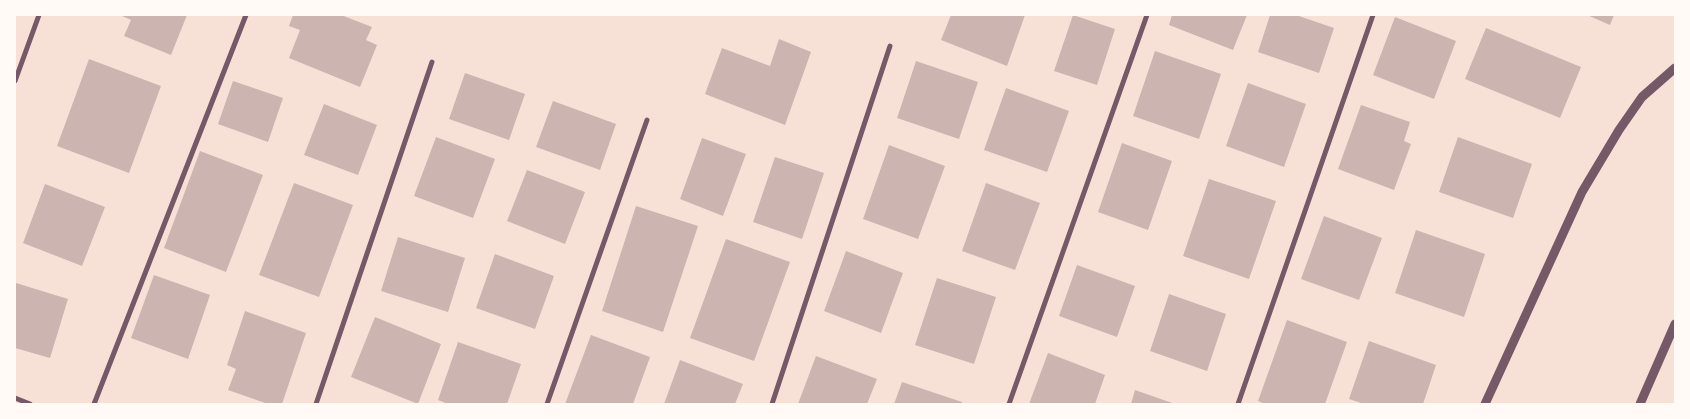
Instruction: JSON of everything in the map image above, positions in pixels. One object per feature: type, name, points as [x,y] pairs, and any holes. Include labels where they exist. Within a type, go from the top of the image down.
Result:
[{"type":"street","points":[[15,82],[39,15]]},
{"type":"street","points":[[94,404],[246,15]]},
{"type":"street","points":[[1009,404],[1147,15]]},
{"type":"street","points":[[1238,404],[1373,15]]},
{"type":"street","points":[[772,404],[890,46]]},
{"type":"street","points":[[316,404],[432,62]]},
{"type":"street","points":[[1485,404],[1582,192],[1619,130],[1642,97],[1675,68]]},
{"type":"street","points":[[547,404],[647,120]]},
{"type":"street","points":[[1640,404],[1675,324]]},
{"type":"street","points":[[15,398],[30,404]]},
{"type":"building","points":[[120,15],[187,15],[171,55],[124,36],[131,20]]},
{"type":"building","points":[[293,15],[341,15],[372,27],[366,40],[377,45],[360,87],[289,58],[300,30],[289,26]]},
{"type":"building","points":[[951,15],[1025,15],[1007,66],[941,40]]},
{"type":"building","points":[[1073,15],[1115,29],[1097,85],[1054,71]]},
{"type":"building","points":[[1172,15],[1247,15],[1233,50],[1169,25]]},
{"type":"building","points":[[1270,15],[1296,15],[1334,28],[1319,73],[1258,52]]},
{"type":"building","points":[[1587,15],[1614,15],[1610,25]]},
{"type":"building","points":[[1395,17],[1456,41],[1434,99],[1373,75]]},
{"type":"building","points":[[1486,28],[1581,67],[1560,118],[1465,79]]},
{"type":"building","points":[[779,39],[811,52],[785,125],[705,94],[722,48],[770,66]]},
{"type":"building","points":[[1155,51],[1221,74],[1199,139],[1133,116]]},
{"type":"building","points":[[89,59],[161,86],[129,173],[57,146]]},
{"type":"building","points":[[916,61],[978,82],[959,139],[897,118]]},
{"type":"building","points":[[465,73],[525,94],[509,140],[449,119]]},
{"type":"building","points":[[233,81],[283,98],[268,142],[218,124]]},
{"type":"building","points":[[1248,83],[1306,104],[1284,167],[1226,146]]},
{"type":"building","points":[[1006,88],[1069,111],[1047,172],[984,150]]},
{"type":"building","points":[[553,101],[616,124],[600,170],[536,147]]},
{"type":"building","points":[[324,104],[377,125],[358,175],[304,155]]},
{"type":"building","points":[[1361,105],[1410,122],[1404,141],[1411,144],[1394,190],[1338,169]]},
{"type":"building","points":[[436,137],[495,159],[473,218],[414,196]]},
{"type":"building","points":[[1458,137],[1532,164],[1513,218],[1439,192]]},
{"type":"building","points":[[702,138],[746,154],[723,216],[680,199]]},
{"type":"building","points":[[1122,143],[1172,161],[1148,230],[1098,212]]},
{"type":"building","points":[[889,145],[945,166],[918,239],[863,219]]},
{"type":"building","points":[[200,151],[263,175],[226,272],[164,248]]},
{"type":"building","points":[[775,157],[824,173],[802,239],[753,222]]},
{"type":"building","points":[[527,170],[585,192],[565,244],[507,221]]},
{"type":"building","points":[[1209,179],[1276,201],[1249,279],[1183,256]]},
{"type":"building","points":[[294,183],[353,205],[319,297],[259,275]]},
{"type":"building","points":[[986,183],[1040,203],[1015,270],[962,251]]},
{"type":"building","points":[[45,184],[105,207],[82,266],[23,243]]},
{"type":"building","points":[[636,206],[698,226],[663,332],[602,311]]},
{"type":"building","points":[[1324,216],[1382,238],[1359,300],[1301,279]]},
{"type":"building","points":[[1416,230],[1485,254],[1464,317],[1395,293]]},
{"type":"building","points":[[398,237],[465,258],[448,312],[381,291]]},
{"type":"building","points":[[726,239],[790,262],[754,361],[690,338]]},
{"type":"building","points":[[846,251],[903,273],[881,333],[824,311]]},
{"type":"building","points":[[495,254],[554,276],[535,329],[476,308]]},
{"type":"building","points":[[1077,265],[1135,286],[1117,337],[1059,316]]},
{"type":"building","points":[[154,275],[210,295],[188,359],[131,338]]},
{"type":"building","points":[[937,278],[996,297],[974,364],[915,345]]},
{"type":"building","points":[[16,283],[68,299],[50,358],[15,348]]},
{"type":"building","points":[[1169,294],[1226,314],[1207,371],[1150,351]]},
{"type":"building","points":[[245,311],[306,333],[282,404],[268,404],[228,390],[236,369],[227,365]]},
{"type":"building","points":[[375,317],[441,344],[418,404],[351,377]]},
{"type":"building","points":[[1287,320],[1347,342],[1325,404],[1265,404],[1258,401]]},
{"type":"building","points":[[591,335],[650,357],[633,404],[565,404]]},
{"type":"building","points":[[1369,341],[1436,365],[1423,404],[1364,404],[1349,399]]},
{"type":"building","points":[[458,342],[521,364],[507,404],[448,404],[438,400]]},
{"type":"building","points":[[1048,353],[1105,375],[1095,404],[1029,404]]},
{"type":"building","points":[[816,356],[877,379],[867,404],[798,404]]},
{"type":"building","points":[[680,360],[743,384],[735,404],[664,404]]},
{"type":"building","points":[[902,382],[962,402],[962,404],[894,404]]},
{"type":"building","points":[[1135,390],[1175,404],[1131,404]]}]
